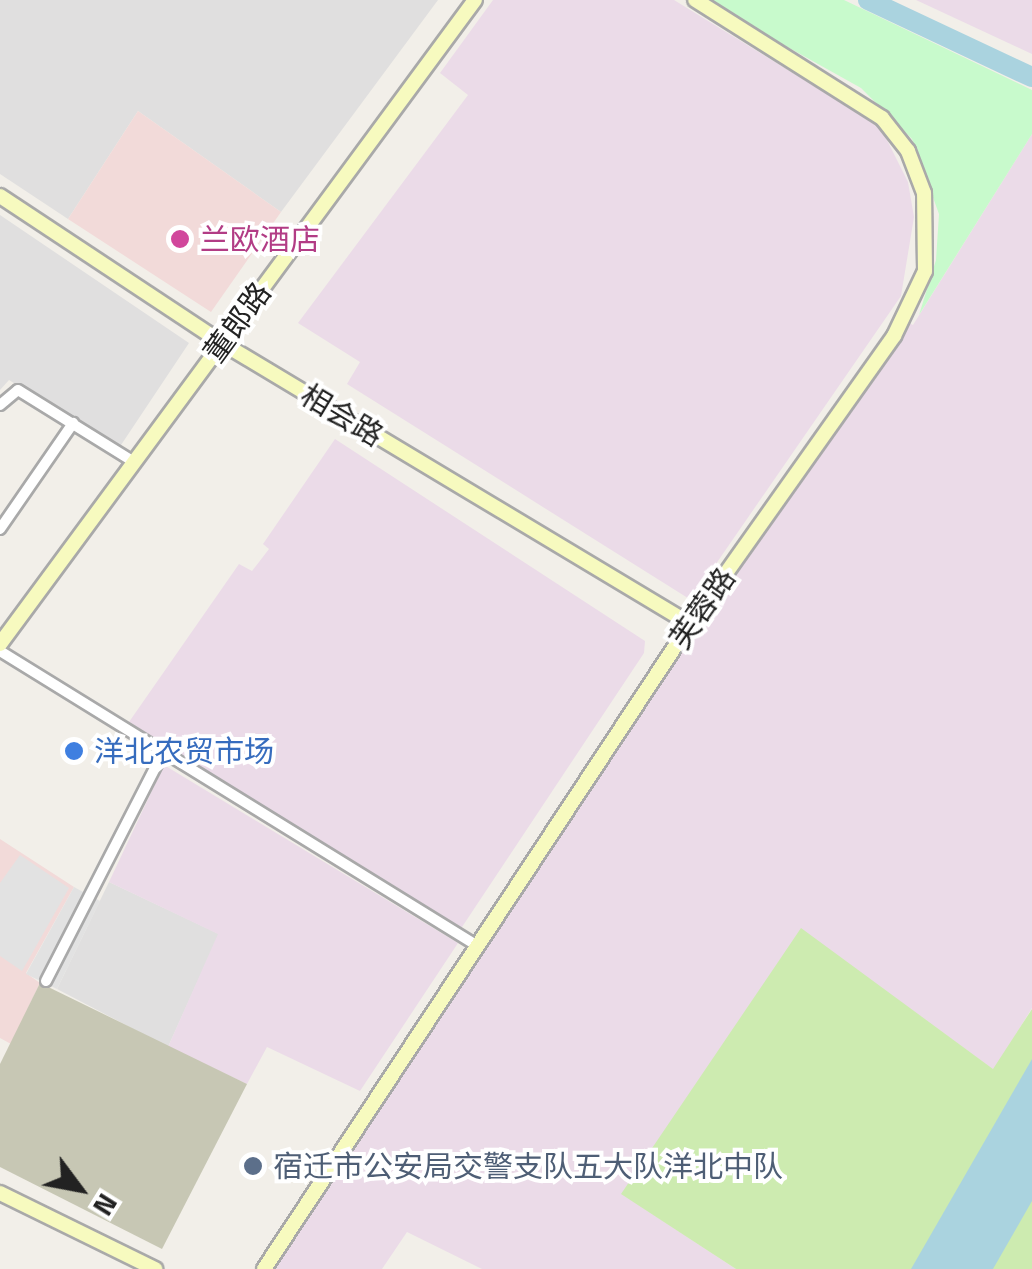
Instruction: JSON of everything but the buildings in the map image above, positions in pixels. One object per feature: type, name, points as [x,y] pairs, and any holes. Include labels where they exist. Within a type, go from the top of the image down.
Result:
[{"type":"street","name":"董郎路","points":[[0,648],[476,0]]},
{"type":"street","name":"芙蓉路","points":[[264,1269],[690,624],[906,318],[925,271],[928,235],[924,194],[908,152],[882,118],[695,0]]},
{"type":"street","name":"相会路","points":[[0,196],[222,343],[690,624]]},
{"type":"street","points":[[0,405],[18,390],[134,462]]},
{"type":"street","points":[[0,530],[73,423]]},
{"type":"street","points":[[0,648],[476,945]]},
{"type":"street","points":[[46,981],[163,752]]},
{"type":"street","points":[[0,1192],[156,1269]]},
{"type":"shaded area","points":[[0,0],[438,0],[281,212],[138,111],[68,219],[0,174]]},
{"type":"shaded area","points":[[493,0],[674,0],[868,119],[883,132],[908,182],[914,217],[901,296],[691,600],[347,384],[360,362],[298,323],[468,95],[440,73]]},
{"type":"shaded area","points":[[916,0],[1032,0],[1032,54]]},
{"type":"shaded area","points":[[138,111],[281,212],[211,312],[68,219]]},
{"type":"shaded area","points":[[1032,134],[1032,1008],[994,1070],[801,929],[622,1194],[736,1269],[482,1269],[407,1232],[382,1269],[273,1269],[703,616],[907,322],[913,325]]},
{"type":"shaded area","points":[[0,215],[189,343],[119,448],[9,380],[0,390]]},
{"type":"shaded area","points":[[335,439],[645,641],[644,653],[460,930],[129,722],[239,564],[252,571],[269,549],[263,544]]},
{"type":"shaded area","points":[[164,765],[458,943],[360,1091],[267,1047],[247,1084],[168,1047],[218,934],[109,882]]},
{"type":"shaded area","points":[[0,839],[74,887],[26,973],[40,983],[11,1044],[0,1038]]},
{"type":"shaded area","points":[[20,855],[69,888],[22,971],[0,956],[0,883]]},
{"type":"shaded area","points":[[109,882],[219,934],[168,1047],[57,989]]},
{"type":"shaded area","points":[[74,887],[100,901],[57,989],[26,974]]},
{"type":"shaded area","points":[[40,983],[247,1084],[162,1249],[0,1167],[0,1064]]},
{"type":"green space","points":[[703,0],[844,0],[1032,90],[1032,134],[919,315],[936,260],[939,214],[912,139],[861,88]]},
{"type":"green space","points":[[801,928],[993,1069],[1032,1009],[1032,1269],[736,1269],[621,1194]]},
{"type":"water","points":[[1032,1059],[1032,1201],[993,1269],[911,1269]]},
{"type":"waterway","points":[[868,0],[1032,77]]},
{"type":"place","name":"兰欧酒店","points":[[180,239]]},
{"type":"place","name":"洋北农贸市场","points":[[74,751]]},
{"type":"place","name":"宿迁市公安局交警支队五大队洋北中队","points":[[253,1166]]}]
